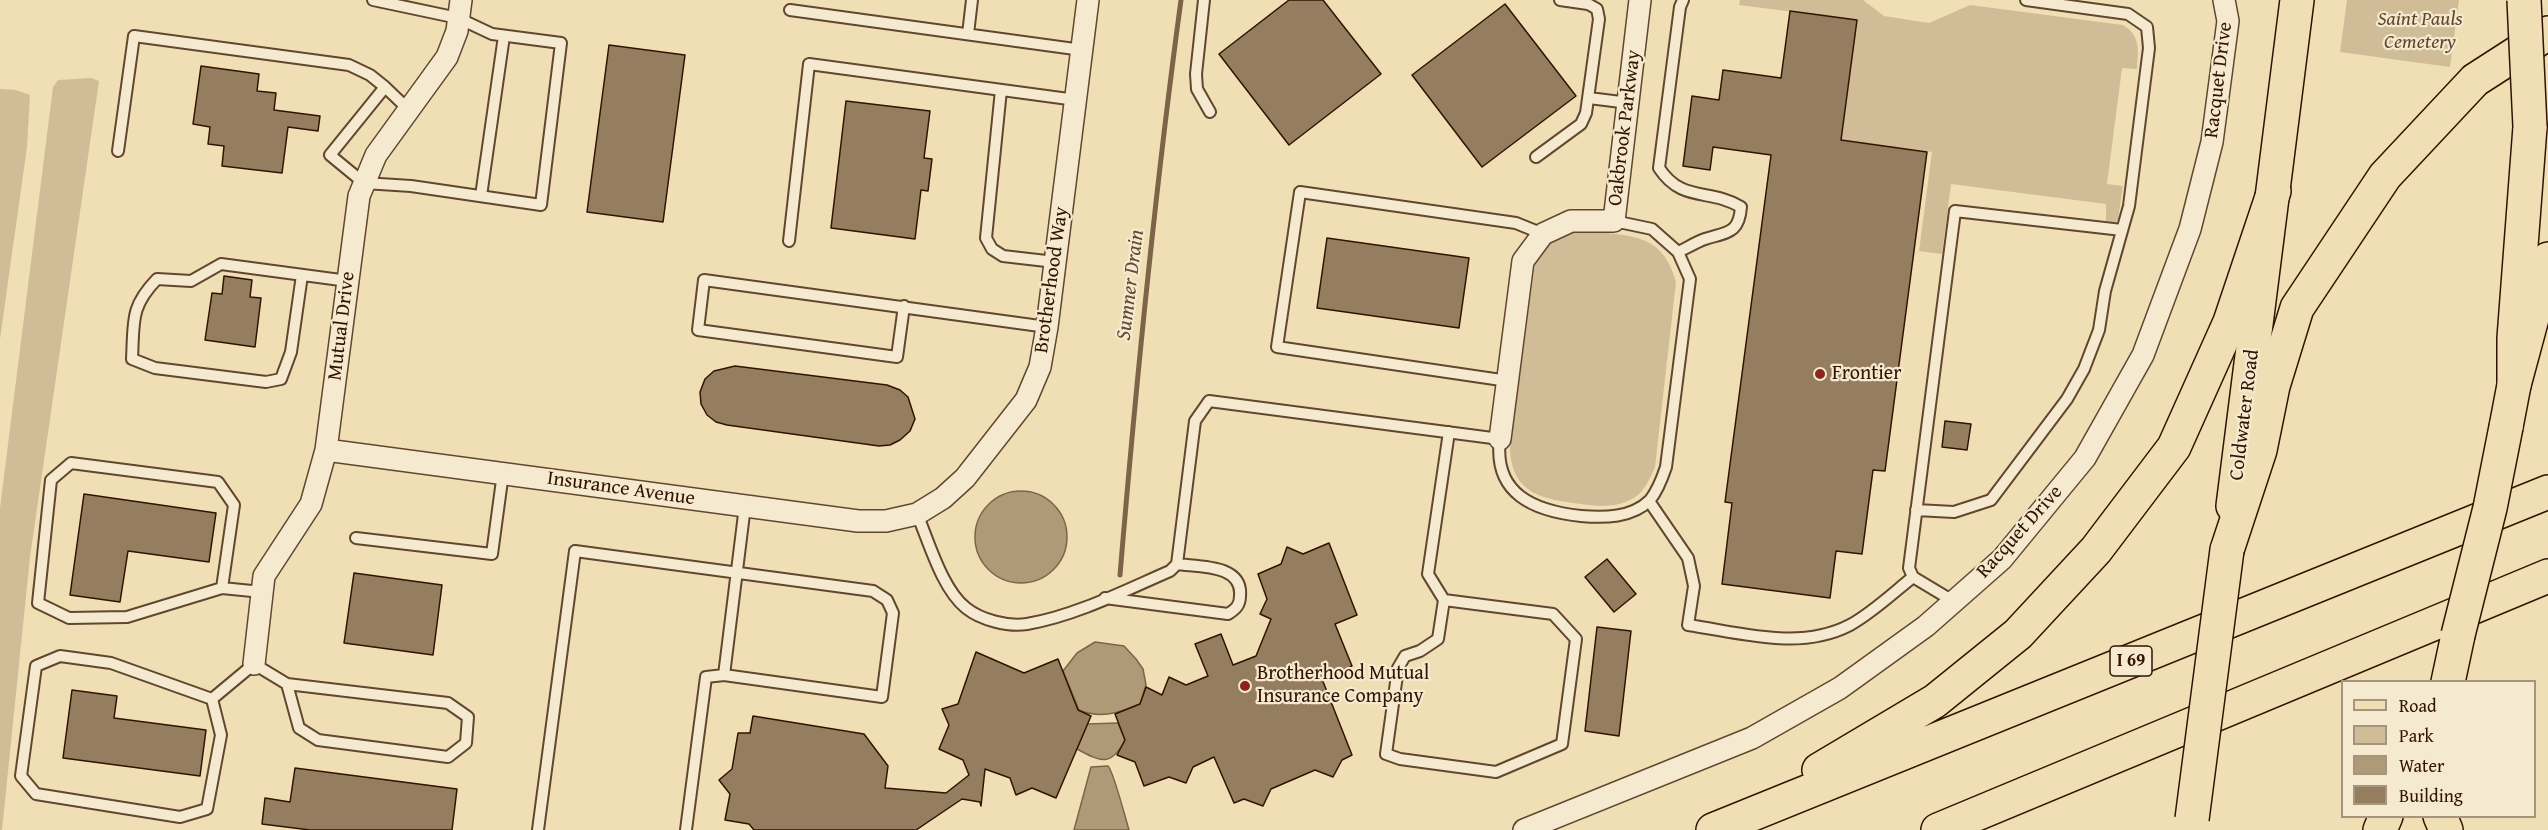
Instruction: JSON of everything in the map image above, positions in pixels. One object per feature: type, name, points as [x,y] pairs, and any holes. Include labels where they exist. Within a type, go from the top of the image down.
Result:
[{"type":"main road","name":"Coldwater Road","points":[[2191,824],[2297,0]]},
{"type":"main road","points":[[2514,385],[2514,338],[2530,127],[2524,0]]},
{"type":"main road","points":[[2227,550],[2260,450],[2273,386],[2297,308],[2385,176],[2475,80],[2548,33]]},
{"type":"main road","points":[[1720,827],[1935,701],[2018,634],[2096,550],[2174,447],[2230,322],[2274,191]]},
{"type":"main road","points":[[2448,680],[2490,508],[2514,385],[2548,259]]},
{"type":"main road","name":"I 69","points":[[1720,827],[2548,492]]},
{"type":"main road","points":[[1945,828],[2539,584]]},
{"type":"main road","points":[[2439,680],[2458,635]]},
{"type":"street","name":"Brotherhood Way","points":[[917,514],[943,498],[965,478],[1026,400],[1040,367],[1088,0]]},
{"type":"street","name":"Oakbrook Parkway","points":[[1500,439],[1523,261],[1543,234],[1571,220],[1614,221],[1640,0]]},
{"type":"street","name":"Racquet Drive","points":[[1524,830],[1752,738],[1840,687],[1926,626],[2001,559],[2085,458],[2143,355],[2190,229],[2212,142],[2228,21],[2224,0]]},
{"type":"street","name":"Mutual Drive","points":[[255,664],[264,576],[311,504],[326,450],[359,196],[376,155],[447,57],[460,9]]},
{"type":"street","name":"Insurance Avenue","points":[[326,450],[858,521],[886,521],[917,514]]},
{"type":"lane","points":[[373,0],[460,9],[492,33],[561,43],[541,205],[411,186],[364,183],[330,155],[385,87]]},
{"type":"lane","points":[[968,34],[972,0]]},
{"type":"lane","points":[[1204,0],[1196,74],[1197,89],[1210,112]]},
{"type":"lane","points":[[1536,157],[1581,124],[1589,98],[1599,19],[1597,9],[1588,4],[1560,0]]},
{"type":"lane","points":[[1678,252],[1703,239],[1728,233],[1740,220],[1741,207],[1727,198],[1684,191],[1667,180],[1659,168],[1680,7],[1683,0]]},
{"type":"lane","points":[[1916,510],[1954,512],[1991,500],[2067,399],[2084,369],[2099,330],[2105,291],[2129,206],[2149,48],[2147,27],[2128,14],[2026,0]]},
{"type":"lane","points":[[790,10],[1082,50]]},
{"type":"lane","points":[[118,151],[134,36],[349,65],[370,75],[409,110]]},
{"type":"lane","points":[[481,196],[504,36]]},
{"type":"lane","points":[[789,241],[809,64],[1076,100]]},
{"type":"lane","points":[[1001,90],[986,238],[992,249],[1003,256],[1055,262]]},
{"type":"lane","points":[[1589,98],[1629,103]]},
{"type":"lane","points":[[1508,381],[1277,347],[1300,192],[1516,223],[1543,234]]},
{"type":"lane","points":[[1953,601],[1913,578],[1909,567],[1955,211],[2122,230]]},
{"type":"lane","points":[[917,514],[946,584],[965,608],[994,622],[1025,624],[1054,617],[1105,598],[1170,571],[1177,564],[1195,422],[1209,401],[1500,439],[1500,470],[1511,487],[1527,502],[1542,509],[1602,518],[1618,516],[1649,501],[1660,486],[1666,467],[1690,279],[1678,252],[1652,229],[1614,221]]},
{"type":"lane","points":[[302,275],[291,352],[281,379],[266,382],[155,369],[132,359],[135,310],[142,295],[157,279],[192,281],[221,264],[348,281]]},
{"type":"lane","points":[[904,306],[897,357],[698,330],[704,280],[904,306],[1047,327]]},
{"type":"lane","points":[[1444,600],[1553,614],[1576,639],[1562,744],[1496,772],[1400,759],[1386,754],[1398,668],[1405,656],[1420,651],[1438,639],[1444,600],[1428,574],[1449,432]]},
{"type":"lane","points":[[222,588],[234,505],[218,482],[71,463],[51,480],[38,603],[69,618],[126,617],[222,588],[262,592]]},
{"type":"lane","points":[[356,538],[492,554],[503,474]]},
{"type":"lane","points":[[1649,501],[1688,558],[1694,586],[1688,626],[1783,639],[1819,636],[1851,624],[1913,578]]},
{"type":"lane","points":[[724,675],[745,506]]},
{"type":"lane","points":[[538,830],[575,551],[873,591],[887,600],[893,613],[882,697],[724,675],[706,677],[686,830]]},
{"type":"lane","points":[[1105,598],[1228,614],[1236,609],[1240,602],[1241,590],[1237,580],[1228,571],[1177,564]]},
{"type":"lane","points":[[60,656],[111,663],[212,699],[221,735],[207,809],[180,817],[36,794],[21,776],[36,666],[52,659],[60,656]]},
{"type":"lane","points":[[212,699],[255,664],[287,684],[448,703],[468,717],[466,743],[448,757],[318,740],[299,728],[287,684]]},
{"type":"green space","points":[[1740,0],[1863,0],[1884,16],[1929,23],[1970,5],[2123,25],[2136,39],[2138,56],[2137,69],[2122,68],[2107,184],[2123,186],[2118,219],[2115,223],[2106,221],[2106,204],[1951,184],[1942,254],[1919,251],[1932,152],[1841,140],[1857,20],[1739,5]]},
{"type":"green space","name":"Saint Pauls Cemetery","points":[[2347,0],[2459,0],[2450,67],[2340,52]]},
{"type":"green space","points":[[91,78],[99,81],[30,557],[2,830],[0,830],[0,508],[53,87],[58,80]]},
{"type":"green space","points":[[0,89],[16,90],[30,95],[27,147],[0,339]]},
{"type":"green space","points":[[1582,230],[1628,236],[1652,245],[1662,253],[1670,265],[1676,282],[1655,467],[1638,495],[1611,506],[1555,500],[1532,492],[1517,476],[1512,464],[1510,449],[1535,263],[1554,240]]},
{"type":"water","points":[[1021,491],[1038,495],[1053,505],[1063,520],[1067,537],[1063,554],[1053,569],[1038,579],[1021,583],[1004,579],[989,569],[979,554],[975,537],[979,520],[989,505],[1004,495]]},
{"type":"water","points":[[1095,642],[1124,646],[1136,659],[1143,669],[1146,685],[1140,704],[1110,714],[1094,714],[1079,710],[1063,671],[1077,653]]},
{"type":"water","points":[[1118,723],[1125,740],[1115,755],[1105,760],[1077,749],[1087,724]]},
{"type":"water","points":[[1108,766],[1129,830],[1074,830],[1091,767]]},
{"type":"building","points":[[1289,0],[1323,0],[1381,74],[1289,145],[1219,54]]},
{"type":"building","points":[[1505,4],[1576,96],[1482,167],[1412,75]]},
{"type":"building","name":"Frontier","points":[[1790,11],[1857,20],[1841,140],[1927,152],[1885,471],[1873,470],[1862,554],[1836,551],[1830,598],[1722,584],[1732,503],[1725,502],[1771,155],[1713,147],[1710,170],[1683,166],[1692,96],[1719,100],[1723,70],[1781,78]]},
{"type":"building","points":[[609,45],[685,55],[663,222],[587,212]]},
{"type":"building","points":[[201,66],[259,74],[257,91],[276,93],[274,110],[320,116],[318,131],[288,127],[282,173],[222,166],[224,146],[208,144],[210,127],[193,124]]},
{"type":"building","points":[[846,101],[930,111],[924,158],[932,159],[928,191],[921,190],[915,239],[831,228]]},
{"type":"building","points":[[1327,238],[1469,258],[1459,328],[1317,308]]},
{"type":"building","points":[[224,276],[252,280],[250,297],[261,298],[255,347],[205,340],[212,293],[222,294]]},
{"type":"building","points":[[735,366],[887,385],[900,390],[908,397],[915,419],[910,431],[900,440],[890,445],[879,446],[716,422],[707,415],[701,404],[700,392],[705,379],[714,371]]},
{"type":"building","points":[[1945,421],[1971,424],[1967,450],[1942,447]]},
{"type":"building","points":[[84,494],[216,513],[209,562],[128,551],[120,602],[70,595]]},
{"type":"building","points":[[1329,543],[1357,615],[1335,624],[1352,666],[1322,679],[1352,755],[1342,760],[1333,777],[1315,770],[1271,789],[1263,806],[1244,799],[1234,803],[1214,757],[1193,767],[1186,783],[1169,777],[1144,786],[1135,762],[1117,755],[1125,740],[1115,714],[1140,704],[1146,687],[1162,695],[1169,677],[1186,685],[1208,676],[1195,644],[1221,634],[1233,665],[1256,656],[1271,619],[1260,614],[1267,599],[1258,574],[1281,564],[1287,547],[1303,554]]},
{"type":"building","points":[[1607,559],[1636,594],[1614,612],[1585,577]]},
{"type":"building","points":[[354,573],[442,585],[433,655],[344,643]]},
{"type":"building","points":[[1597,627],[1631,631],[1619,736],[1585,731]]},
{"type":"building","points":[[976,652],[1024,673],[1058,659],[1078,710],[1091,716],[1056,798],[1032,788],[1016,795],[1010,778],[985,769],[981,806],[980,802],[962,799],[916,830],[754,830],[749,824],[725,820],[730,794],[719,780],[732,769],[738,733],[750,733],[753,716],[864,734],[888,766],[885,788],[946,793],[969,775],[963,760],[939,749],[949,725],[942,709],[958,704]]},
{"type":"building","points":[[72,690],[117,696],[114,718],[206,730],[200,776],[63,758]]},
{"type":"building","points":[[295,768],[457,789],[452,830],[310,830],[262,824],[265,798],[290,802]]},
{"type":"waterway","name":"Sumner Drain","points":[[1120,575],[1147,287],[1181,0]]},
{"type":"place","name":"Frontier","points":[[1820,374]]},
{"type":"place","name":"Brotherhood Mutual Insurance Company","points":[[1245,686]]}]
